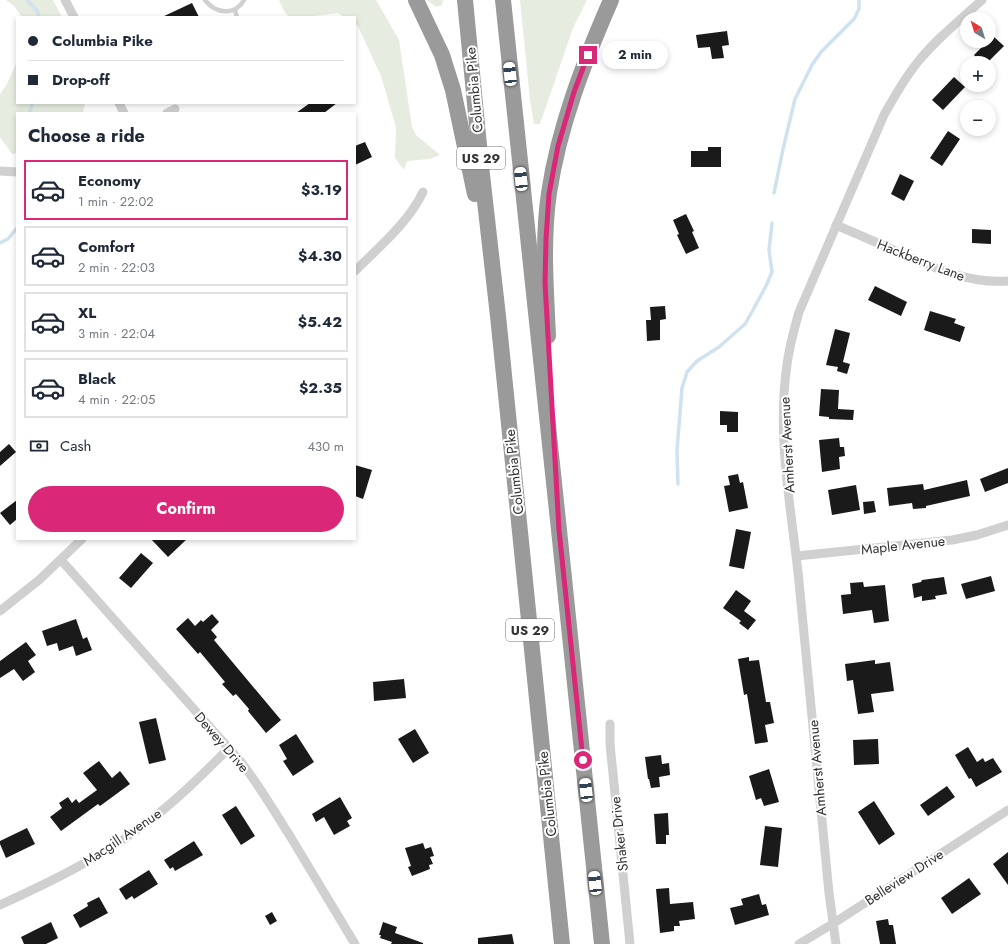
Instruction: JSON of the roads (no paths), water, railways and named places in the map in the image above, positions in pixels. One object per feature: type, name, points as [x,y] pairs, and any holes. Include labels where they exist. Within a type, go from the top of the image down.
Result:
[{"type":"highway","points":[[416,0],[442,55],[453,90],[464,138],[498,316]]},
{"type":"highway","name":"Columbia Pike","points":[[466,0],[481,166],[498,316],[562,944]]},
{"type":"highway","name":"US 29","points":[[502,0],[602,944]]},
{"type":"highway","points":[[559,530],[545,283],[549,194],[558,146],[574,92],[592,42],[611,0]]},
{"type":"highway","points":[[592,42],[615,0]]},
{"type":"street","points":[[65,0],[73,16]]},
{"type":"street","name":"Amherst Avenue","points":[[836,944],[829,893],[797,556],[786,469],[784,426],[786,366],[799,312],[884,115],[899,87],[917,62],[982,0]]},
{"type":"street","points":[[0,171],[16,172]]},
{"type":"street","points":[[356,269],[404,222],[416,207],[423,192]]},
{"type":"street","name":"Hackberry Lane","points":[[836,225],[924,264],[947,272],[983,281],[1008,281]]},
{"type":"street","name":"Maple Avenue","points":[[797,556],[952,540],[977,535],[1008,525]]},
{"type":"street","points":[[0,611],[61,560],[81,540]]},
{"type":"street","name":"Dewey Drive","points":[[61,560],[229,748],[253,778],[319,882],[355,944]]},
{"type":"street","name":"Shaker Drive","points":[[610,724],[610,744],[630,944]]},
{"type":"street","name":"Macgill Avenue","points":[[0,905],[97,856],[140,828],[168,806],[229,748]]},
{"type":"street","name":"Belleview Drive","points":[[799,944],[834,923],[1008,810]]},
{"type":"lane","points":[[205,0],[215,10],[223,11],[234,10],[242,4],[244,0]]},
{"type":"lane","points":[[234,10],[236,16]]},
{"type":"waterway","points":[[27,0],[38,12],[39,16]]},
{"type":"waterway","points":[[774,193],[795,99],[812,65],[821,52],[854,19],[859,9],[859,0]]},
{"type":"waterway","points":[[30,112],[32,104]]},
{"type":"waterway","points":[[678,484],[677,450],[682,388],[687,372],[697,361],[719,347],[745,324],[753,310],[772,272],[769,250],[772,223]]},
{"type":"waterway","points":[[0,243],[8,239],[16,229]]}]
